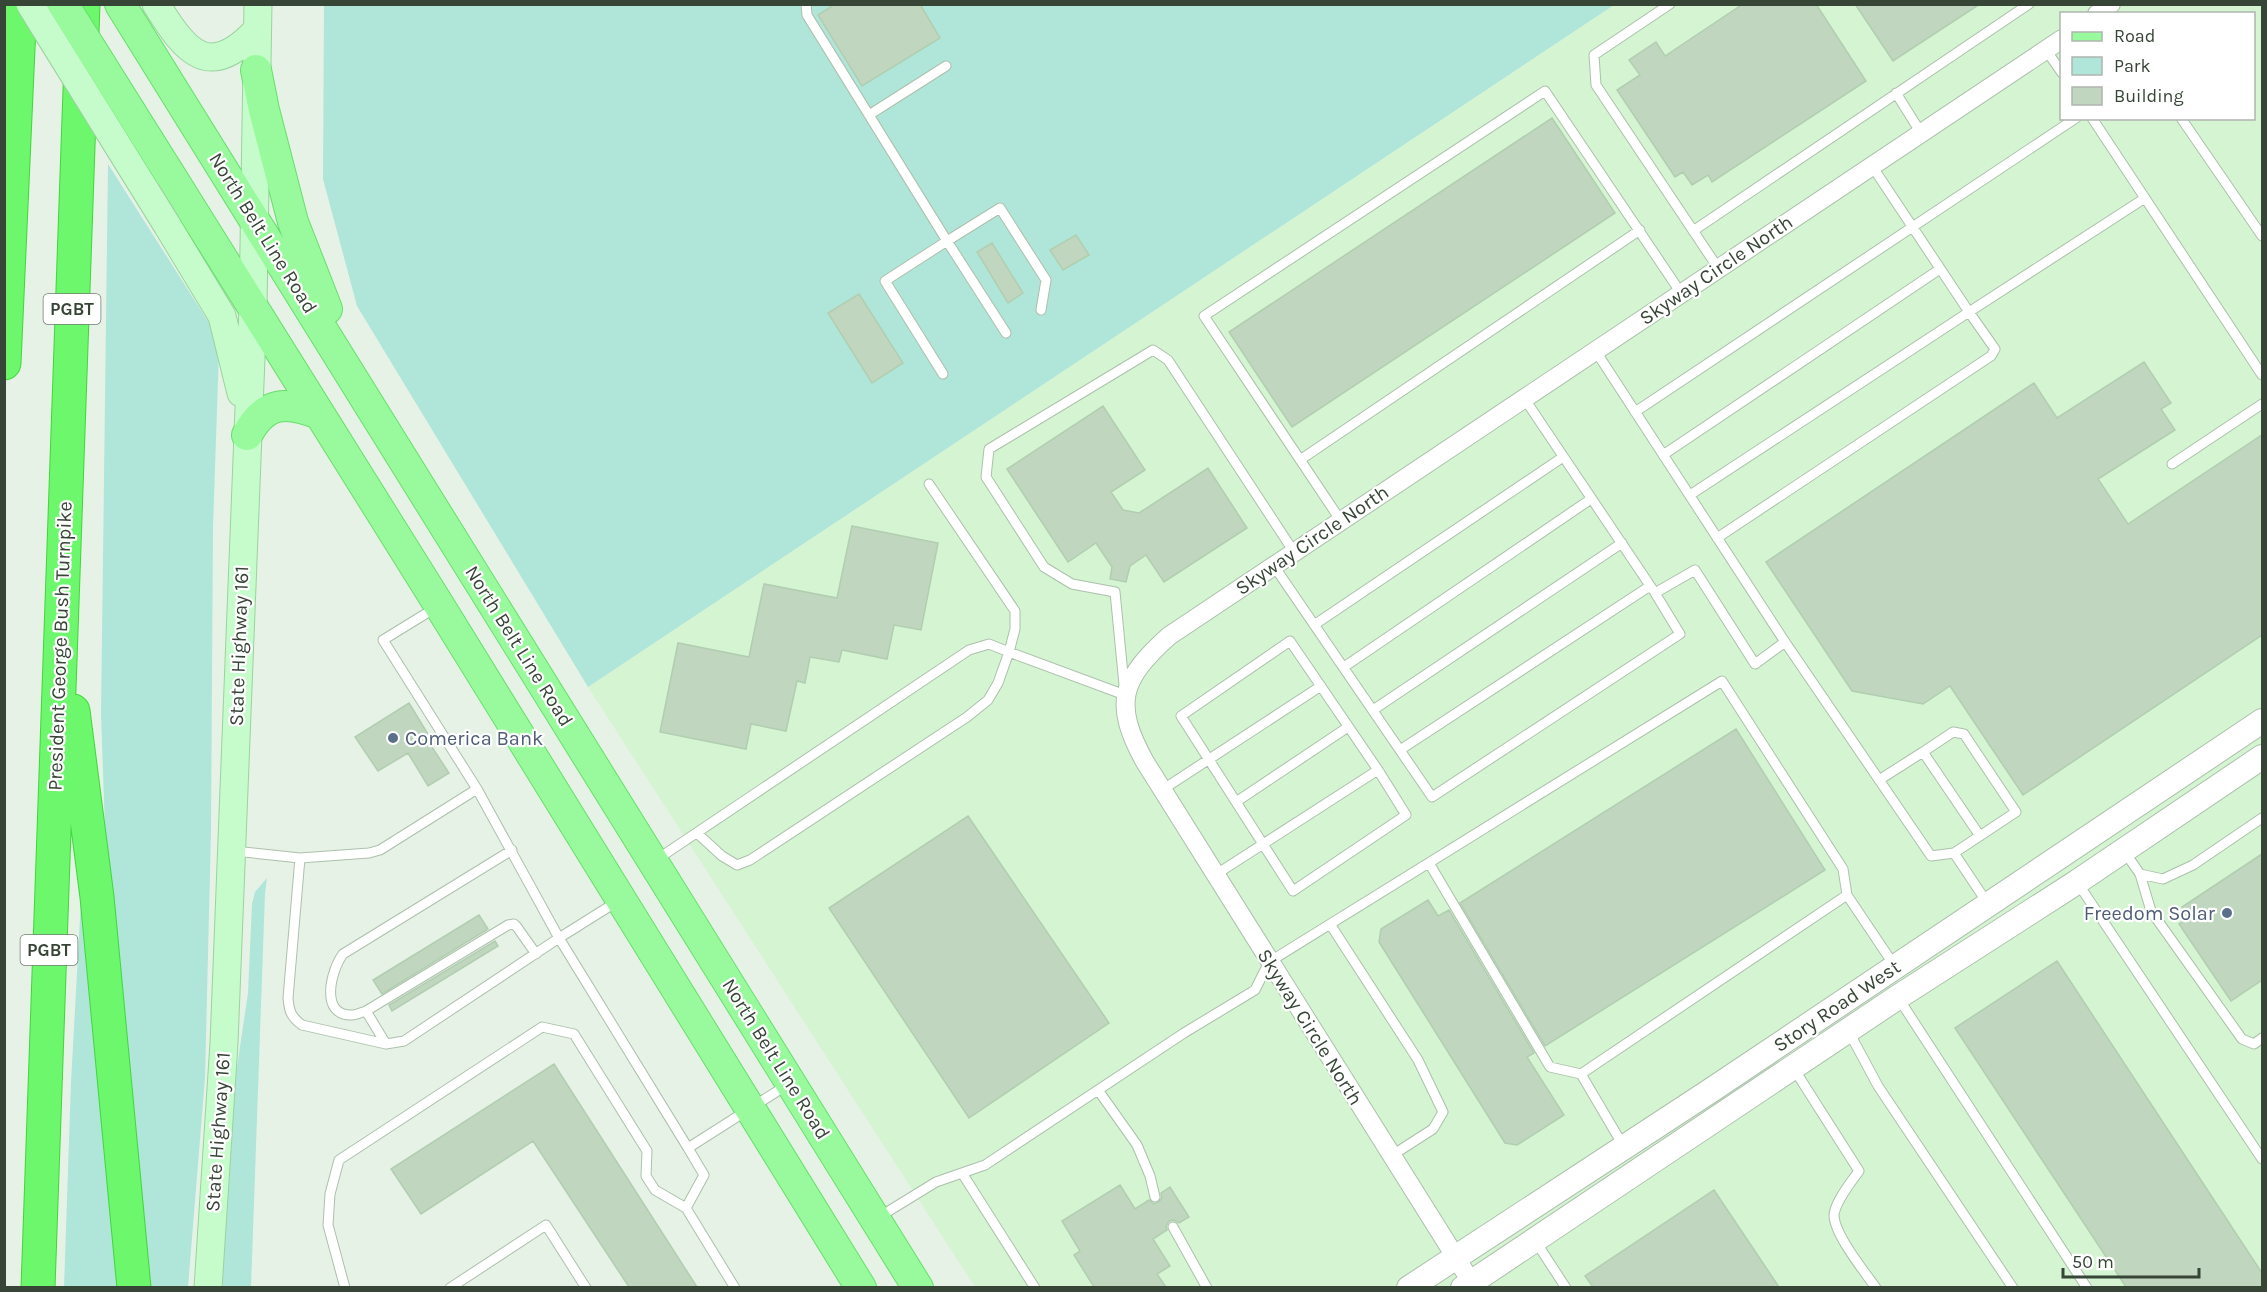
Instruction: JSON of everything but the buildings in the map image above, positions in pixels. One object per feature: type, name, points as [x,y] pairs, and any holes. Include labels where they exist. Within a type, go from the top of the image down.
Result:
[{"type":"highway","points":[[4,363],[20,4]]},
{"type":"highway","name":"President George Bush Turnpike","points":[[38,1287],[83,4]]},
{"type":"highway","points":[[61,613],[97,897],[134,1287]]},
{"type":"main road","points":[[30,4],[222,316],[247,426],[260,415],[279,406],[298,406],[319,414]]},
{"type":"main road","points":[[63,4],[439,605],[861,1287]]},
{"type":"main road","name":"North Belt Line Road","points":[[120,4],[918,1287]]},
{"type":"main road","points":[[156,4],[174,34],[189,48],[207,56],[216,57],[237,49],[258,17]]},
{"type":"main road","name":"State Highway 161","points":[[208,1287],[224,1043],[253,307],[258,17]]},
{"type":"main road","points":[[256,70],[293,222],[352,376]]},
{"type":"main road","points":[[509,720],[549,694]]},
{"type":"street","name":"Skyway Circle North","points":[[1470,1286],[1455,1257],[1132,739],[1125,717],[1125,695],[1134,675],[1150,653],[1170,636],[2060,40]]},
{"type":"street","name":"Story Road West","points":[[1409,1287],[1896,967],[2262,721]]},
{"type":"street","name":"Story Road West","points":[[1470,1286],[1535,1239],[1792,1067],[2124,851],[2262,757]]},
{"type":"lane","points":[[807,4],[807,15],[1006,333]]},
{"type":"lane","points":[[1670,4],[1594,55],[1596,85],[1718,268]]},
{"type":"lane","points":[[1693,231],[2030,4]]},
{"type":"lane","points":[[2046,50],[2060,72]]},
{"type":"lane","points":[[869,115],[946,66]]},
{"type":"lane","points":[[1341,521],[1204,316],[1545,91],[1681,293]]},
{"type":"lane","points":[[1896,93],[1922,133]]},
{"type":"lane","points":[[1635,412],[2073,120]]},
{"type":"lane","points":[[2093,120],[2262,375]]},
{"type":"lane","points":[[2182,120],[2262,236]]},
{"type":"lane","points":[[1717,538],[1991,356],[1995,349],[1872,166]]},
{"type":"lane","points":[[1690,495],[2145,198]]},
{"type":"lane","points":[[943,374],[885,281],[1000,208],[1046,280],[1041,310]]},
{"type":"lane","points":[[1300,460],[1640,230]]},
{"type":"lane","points":[[1663,455],[1941,269]]},
{"type":"lane","points":[[1595,350],[1785,642],[1879,780],[1931,856],[1954,853],[2016,812],[1964,734],[1953,732],[1879,780]]},
{"type":"lane","points":[[653,861],[698,834],[736,806],[969,650],[988,644],[1125,695],[1115,592],[1072,584],[1044,567],[986,477],[989,449],[1153,351],[1168,360],[1294,552]]},
{"type":"lane","points":[[1274,566],[1432,797],[1680,634],[1524,398]]},
{"type":"lane","points":[[2172,464],[2262,404]]},
{"type":"lane","points":[[1314,625],[1563,457]]},
{"type":"lane","points":[[698,834],[722,856],[737,865],[750,860],[974,711],[988,699],[998,683],[1009,652],[1016,629],[1015,611],[929,484]]},
{"type":"lane","points":[[1344,667],[1592,499]]},
{"type":"lane","points":[[1372,710],[1622,543]]},
{"type":"lane","points":[[1400,750],[1653,590],[1695,570],[1755,664],[1785,642]]},
{"type":"lane","points":[[439,605],[383,640],[477,789],[559,938],[704,1175],[686,1208]]},
{"type":"lane","points":[[1290,641],[1321,686],[1406,815],[1293,891],[1181,716],[1290,641]]},
{"type":"lane","points":[[875,1220],[936,1182],[985,1165],[1184,1033],[1255,990],[1269,962],[1722,681],[1843,868],[1847,895],[1896,967]]},
{"type":"lane","points":[[1162,790],[1321,686]]},
{"type":"lane","points":[[1236,802],[1348,727]]},
{"type":"lane","points":[[1923,752],[1980,836]]},
{"type":"lane","points":[[1215,875],[1378,770]]},
{"type":"lane","points":[[231,851],[300,858],[369,853],[380,850],[477,789]]},
{"type":"lane","points":[[2140,874],[2163,879],[2193,865],[2262,818]]},
{"type":"lane","points":[[512,850],[343,954],[336,963],[332,975],[331,1002],[335,1008],[351,1015],[366,1011],[508,925],[514,924],[517,927],[536,954]]},
{"type":"lane","points":[[2124,851],[2140,874],[2151,911],[2242,1039],[2254,1044],[2262,1038]]},
{"type":"lane","points":[[1954,853],[1988,904]]},
{"type":"lane","points":[[300,858],[288,998],[289,1010],[294,1019],[302,1025],[386,1044],[404,1041],[620,899]]},
{"type":"lane","points":[[1429,863],[1550,1066],[1581,1074],[1624,1147]]},
{"type":"lane","points":[[2077,882],[2262,1159]]},
{"type":"lane","points":[[1581,1074],[1847,895]]},
{"type":"lane","points":[[1330,924],[1418,1060],[1443,1112],[1433,1129],[1391,1156]]},
{"type":"lane","points":[[1898,997],[2088,1287]]},
{"type":"lane","points":[[366,1011],[386,1044]]},
{"type":"lane","points":[[345,1287],[328,1225],[330,1194],[339,1160],[542,1028],[574,1034],[647,1151],[646,1176],[655,1190],[686,1208],[735,1287]]},
{"type":"lane","points":[[1848,1030],[1878,1086],[2013,1287]]},
{"type":"lane","points":[[1792,1067],[1859,1171],[1843,1193],[1834,1215],[1840,1237],[1876,1287]]},
{"type":"lane","points":[[688,1148],[791,1083]]},
{"type":"lane","points":[[1098,1090],[1137,1145],[1150,1176],[1155,1197]]},
{"type":"lane","points":[[962,1173],[1035,1287]]},
{"type":"lane","points":[[450,1287],[546,1225],[586,1287]]},
{"type":"lane","points":[[1173,1227],[1207,1287]]},
{"type":"lane","points":[[1535,1239],[1566,1287]]},
{"type":"shaded area","points":[[1614,5],[2262,5],[2262,1287],[975,1287],[588,687]]},
{"type":"green space","points":[[324,5],[1614,5],[588,687],[357,306],[323,179]]},
{"type":"green space","points":[[108,164],[218,337],[219,351],[213,527],[211,831],[205,1078],[188,1287],[144,1287],[107,886],[101,715]]},
{"type":"green space","points":[[267,878],[251,1287],[222,1288],[234,1087],[248,993],[252,904],[255,892]]},
{"type":"green space","points":[[81,900],[121,1287],[64,1288],[71,1082]]},
{"type":"place","name":"Comerica Bank","points":[[393,738]]},
{"type":"place","name":"Freedom Solar","points":[[2227,913]]}]
